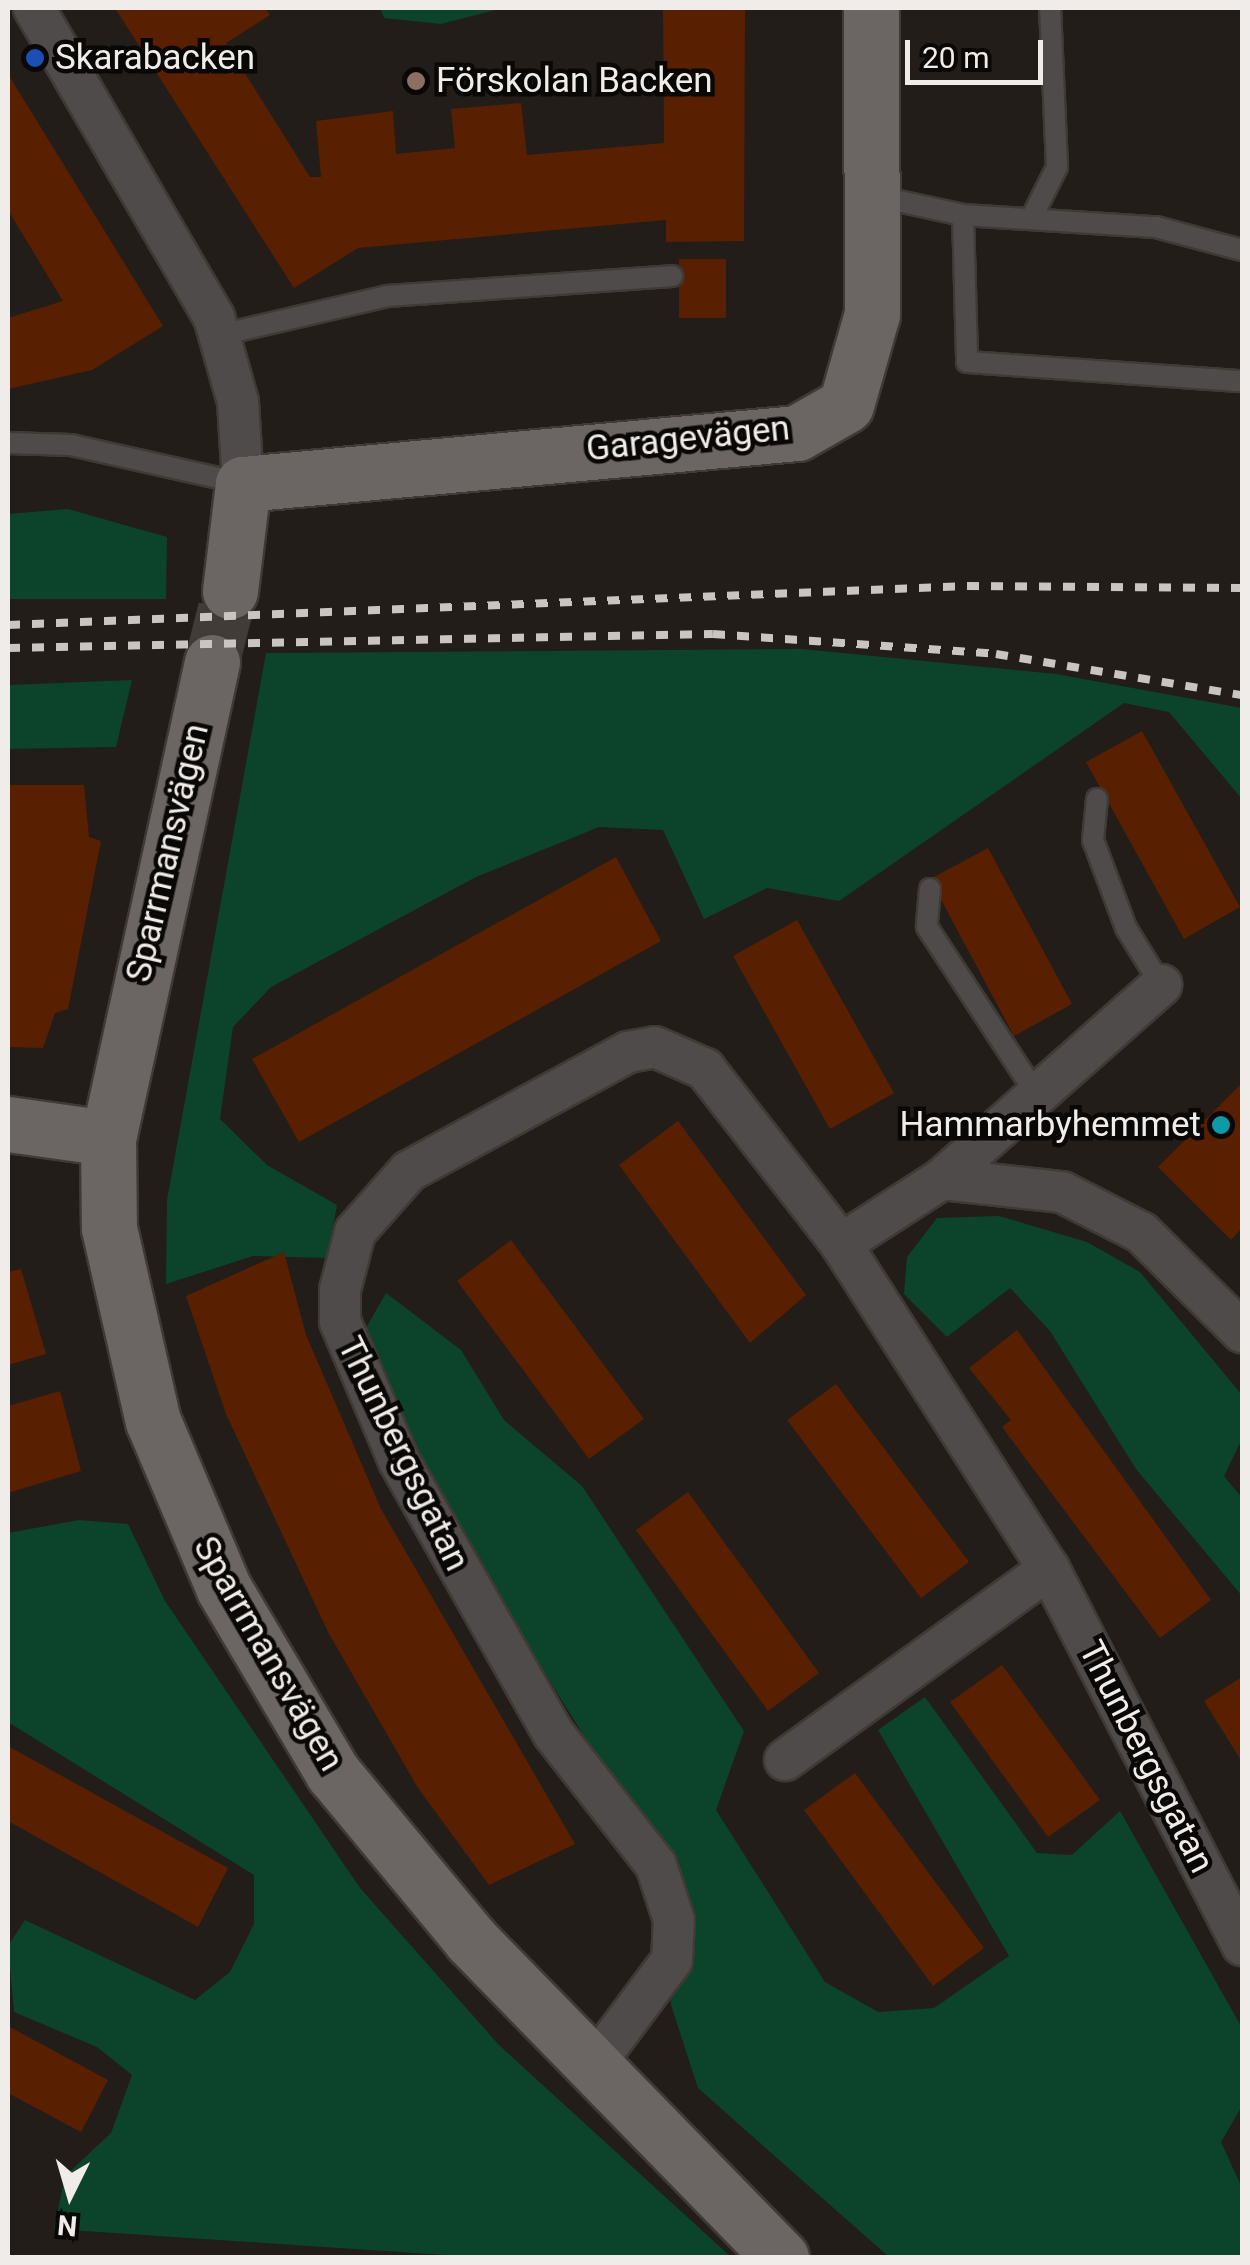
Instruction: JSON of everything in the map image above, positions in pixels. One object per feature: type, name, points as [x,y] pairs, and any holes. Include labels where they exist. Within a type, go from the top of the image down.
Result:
[{"type":"street","points":[[34,8],[147,192],[220,335],[238,402],[243,484],[230,591]]},
{"type":"street","name":"Garagevägen","points":[[243,484],[798,433],[846,406],[868,348],[873,196],[871,8]]},
{"type":"street","name":"Sparrmansvägen","points":[[212,662],[108,1138],[108,1228],[153,1420],[224,1589],[333,1774],[590,2070],[780,2258]]},
{"type":"street","points":[[841,1244],[942,1179],[1161,985]]},
{"type":"street","name":"Thunbergsgatan","points":[[590,2070],[672,1960],[674,1920],[656,1865],[554,1733],[400,1461],[340,1321],[355,1232],[409,1171],[577,1074],[655,1047],[706,1070],[841,1244],[1049,1569],[1242,1945]]},
{"type":"street","points":[[8,1124],[108,1138]]},
{"type":"street","points":[[942,1179],[1062,1192],[1107,1211],[1142,1232],[1242,1332]]},
{"type":"street","points":[[785,1760],[1049,1569]]},
{"type":"lane","points":[[1031,219],[1056,167],[1050,8]]},
{"type":"lane","points":[[873,196],[963,215],[1156,227],[1242,250]]},
{"type":"lane","points":[[963,215],[967,362],[1242,381]]},
{"type":"lane","points":[[220,335],[387,296],[672,276]]},
{"type":"lane","points":[[8,444],[71,445],[243,484]]},
{"type":"lane","points":[[1097,799],[1093,840],[1126,928],[1161,985]]},
{"type":"lane","points":[[930,888],[926,927],[1037,1096]]},
{"type":"green space","points":[[380,8],[503,8],[441,24],[384,18]]},
{"type":"green space","points":[[68,509],[167,537],[166,599],[8,599],[8,514]]},
{"type":"green space","points":[[802,649],[1056,674],[1242,708],[1242,799],[1169,712],[1124,703],[839,901],[767,888],[704,919],[663,830],[599,827],[476,877],[271,987],[233,1027],[220,1119],[267,1165],[337,1205],[327,1258],[253,1256],[166,1284],[167,1200],[266,653]]},
{"type":"green space","points":[[132,680],[116,747],[8,749],[8,685]]},
{"type":"green space","points":[[999,1216],[1087,1242],[1140,1272],[1242,1395],[1242,1439],[1224,1476],[1242,1498],[1242,1596],[1136,1469],[1050,1331],[1010,1288],[947,1337],[904,1294],[907,1257],[937,1218]]},
{"type":"green space","points":[[386,1293],[461,1350],[504,1420],[582,1486],[744,1731],[716,1810],[825,1982],[878,2012],[934,2008],[1009,1956],[878,1730],[925,1697],[1037,1853],[1072,1855],[1120,1811],[1242,2028],[1242,2106],[1221,2142],[1242,2188],[1242,2257],[889,2257],[698,2088],[671,2005],[663,1933],[615,1786],[437,1499],[363,1333]]},
{"type":"green space","points":[[79,1520],[128,1524],[165,1601],[360,1888],[499,2045],[731,2257],[474,2257],[54,2229],[65,2176],[111,2133],[132,2075],[97,2047],[14,2012],[8,1946],[25,1920],[195,2000],[230,1972],[254,1924],[254,1875],[8,1722],[8,1533]]},
{"type":"building","points":[[115,8],[265,8],[270,15],[226,43],[310,177],[321,177],[316,121],[393,111],[396,154],[455,148],[451,109],[521,103],[527,155],[664,143],[663,8],[745,8],[744,241],[666,242],[666,220],[358,248],[294,288]]},
{"type":"building","points":[[8,74],[163,326],[92,370],[8,389],[8,318],[63,301],[8,210]]},
{"type":"building","points":[[679,259],[726,259],[726,318],[679,318]]},
{"type":"building","points":[[1142,731],[1240,907],[1184,939],[1086,762]]},
{"type":"building","points":[[8,785],[84,785],[89,837],[101,841],[68,1009],[55,1013],[43,1048],[8,1047]]},
{"type":"building","points":[[988,848],[1072,1004],[1014,1036],[930,879]]},
{"type":"building","points":[[616,857],[661,941],[299,1142],[252,1059]]},
{"type":"building","points":[[797,920],[894,1093],[830,1129],[733,956]]},
{"type":"building","name":"Hammarbyhemmet","points":[[1242,1083],[1242,1228],[1231,1240],[1158,1167]]},
{"type":"building","points":[[678,1121],[806,1295],[750,1343],[619,1165]]},
{"type":"building","points":[[511,1240],[644,1419],[589,1459],[457,1281]]},
{"type":"building","points":[[284,1252],[306,1335],[381,1509],[575,1844],[489,1885],[418,1788],[328,1632],[226,1414],[186,1296]]},
{"type":"building","points":[[21,1269],[46,1354],[8,1365],[8,1272]]},
{"type":"building","points":[[1017,1330],[1211,1600],[1160,1638],[1002,1427],[1011,1420],[969,1368]]},
{"type":"building","points":[[836,1384],[969,1562],[921,1598],[787,1420]]},
{"type":"building","points":[[60,1391],[81,1471],[8,1493],[8,1406]]},
{"type":"building","points":[[688,1492],[819,1673],[768,1711],[636,1530]]},
{"type":"building","points":[[1002,1665],[1100,1800],[1048,1837],[950,1702]]},
{"type":"building","points":[[1242,1677],[1242,1762],[1204,1701]]},
{"type":"building","points":[[8,1746],[228,1868],[198,1927],[8,1821]]},
{"type":"building","points":[[855,1773],[984,1948],[933,1986],[804,1810]]},
{"type":"building","points":[[8,2026],[108,2080],[81,2132],[8,2093]]},
{"type":"tunnel","points":[[212,662],[230,591]]},
{"type":"railway","points":[[8,625],[967,586],[1242,588]]},
{"type":"railway","points":[[8,648],[713,634],[996,654],[1242,695]]},
{"type":"place","name":"Skarabacken","points":[[35,58]]},
{"type":"place","name":"Förskolan Backen","points":[[416,81]]},
{"type":"place","name":"Hammarbyhemmet","points":[[1221,1125]]}]
